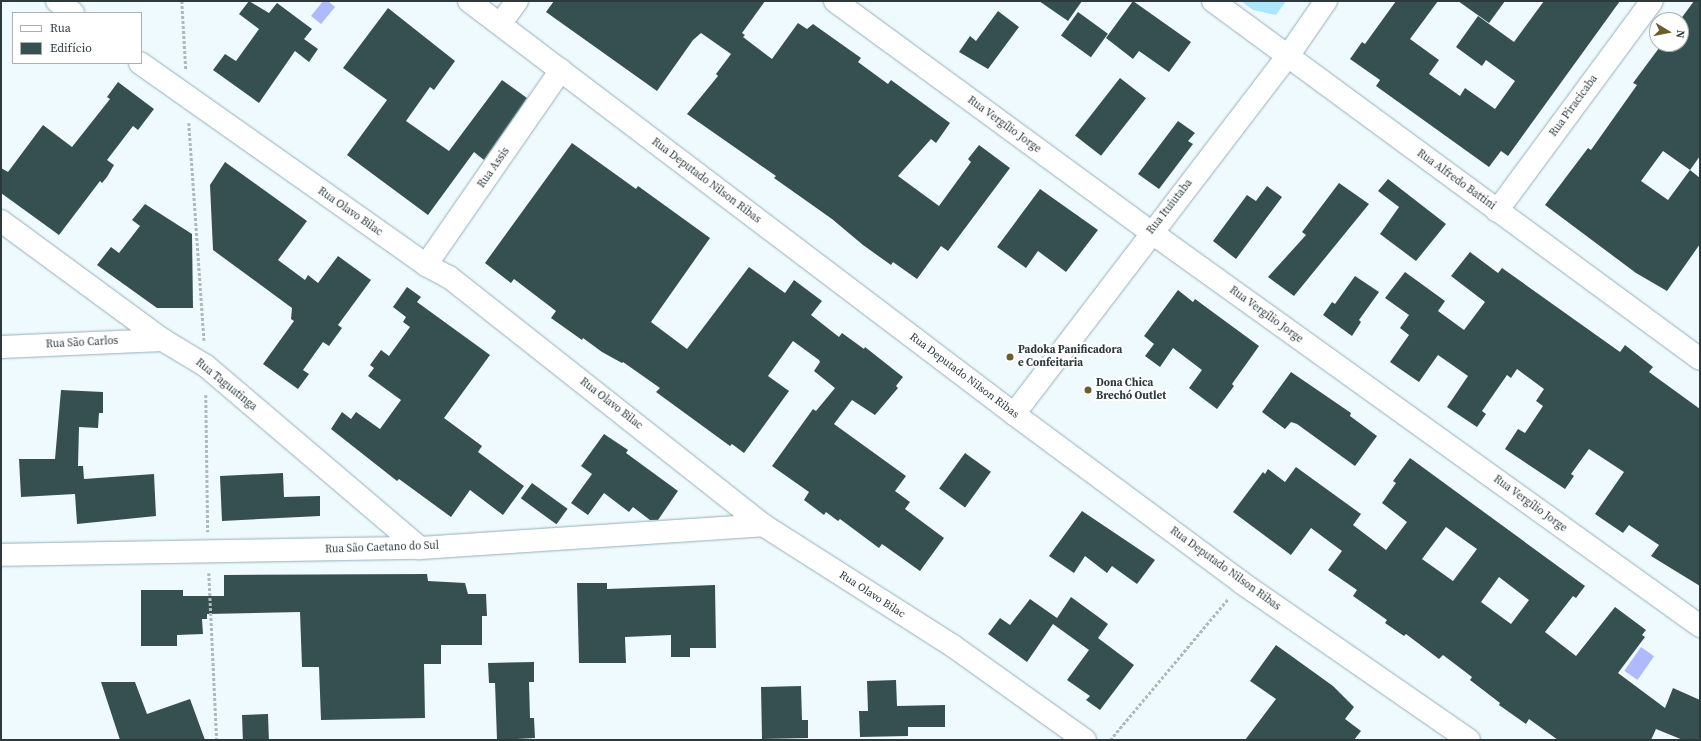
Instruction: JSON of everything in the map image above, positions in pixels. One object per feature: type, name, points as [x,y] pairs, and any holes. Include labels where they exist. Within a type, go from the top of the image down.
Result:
[{"type":"street","points":[[57,1],[72,12]]},
{"type":"street","name":"Rua Deputado Nilson Ribas","points":[[469,1],[1014,414],[1242,583],[1469,740]]},
{"type":"street","points":[[501,24],[517,1]]},
{"type":"street","name":"Rua Vergílio Jorge","points":[[835,1],[1151,232],[1700,626]]},
{"type":"street","name":"Rua Alfredo Battini","points":[[1213,1],[1700,359]]},
{"type":"street","name":"Rua Ituiutaba","points":[[1014,414],[1151,232],[1288,56],[1326,1]]},
{"type":"street","name":"Rua Piracicaba","points":[[1497,210],[1652,1]]},
{"type":"street","name":"Rua Olavo Bilac","points":[[141,64],[426,266],[449,277],[763,525],[953,646],[1085,740]]},
{"type":"street","name":"Rua Assis","points":[[426,266],[561,70]]},
{"type":"street","name":"Rua Taguatinga","points":[[1,222],[163,340],[206,366],[420,548]]},
{"type":"street","name":"Rua São Carlos","points":[[1,347],[163,340]]},
{"type":"street","name":"Rua São Caetano do Sul","points":[[1,555],[420,548],[763,525]]},
{"type":"path","points":[[1110,740],[1242,583]]},
{"type":"shaded area","points":[[323,1],[328,1],[335,7],[321,24],[311,16]]},
{"type":"shaded area","points":[[1241,1],[1286,1],[1276,15],[1253,10]]},
{"type":"shaded area","points":[[1641,647],[1654,656],[1637,680],[1624,671]]},
{"type":"building","points":[[249,1],[269,13],[277,3],[312,29],[304,39],[318,49],[309,62],[295,51],[259,103],[213,70],[225,54],[236,61],[259,29],[239,14]]},
{"type":"building","points":[[554,1],[765,1],[742,33],[745,35],[743,37],[772,59],[798,23],[807,29],[813,24],[861,58],[858,62],[888,84],[891,80],[950,123],[936,143],[931,139],[898,176],[939,206],[971,162],[968,159],[979,145],[1010,168],[948,251],[941,246],[917,279],[893,262],[891,265],[863,245],[832,219],[774,178],[776,176],[687,114],[718,76],[716,74],[731,54],[701,33],[693,40],[657,91],[546,12]]},
{"type":"building","points":[[1039,1],[1082,1],[1068,21]]},
{"type":"building","points":[[1133,1],[1191,42],[1169,72],[1139,51],[1133,59],[1106,38]]},
{"type":"building","points":[[1396,1],[1438,1],[1410,39],[1439,60],[1429,74],[1460,96],[1465,88],[1495,109],[1515,81],[1486,60],[1482,66],[1456,47],[1478,16],[1514,42],[1544,1],[1620,1],[1508,156],[1501,151],[1489,167],[1376,86],[1380,80],[1350,59],[1362,42],[1365,44]]},
{"type":"building","points":[[1458,1],[1505,1],[1489,23]]},
{"type":"building","points":[[1694,1],[1700,1],[1700,156],[1690,170],[1700,178],[1700,244],[1667,291],[1636,273],[1545,205],[1588,148],[1591,150],[1637,85],[1633,83],[1656,52],[1689,52],[1689,12],[1686,12]],"holes":[[[1663,151],[1690,170],[1668,200],[1641,181]]]},
{"type":"building","points":[[388,8],[455,61],[434,90],[430,87],[406,121],[449,151],[502,80],[527,98],[484,160],[474,152],[428,215],[347,155],[387,100],[343,68]]},
{"type":"building","points":[[998,11],[1019,27],[988,69],[959,52],[970,36],[976,41]]},
{"type":"building","points":[[1078,12],[1108,34],[1091,57],[1061,35]]},
{"type":"building","points":[[1120,78],[1146,98],[1101,156],[1075,136]]},
{"type":"building","points":[[118,82],[154,109],[138,130],[133,126],[107,160],[114,165],[107,177],[102,183],[100,181],[59,235],[1,193],[1,168],[8,172],[43,125],[72,147],[110,99],[107,97]]},
{"type":"building","points":[[1178,121],[1195,133],[1188,141],[1193,144],[1159,189],[1138,174]]},
{"type":"building","points":[[572,143],[636,189],[638,186],[710,238],[651,322],[687,349],[749,267],[785,293],[794,280],[822,301],[811,315],[839,337],[842,333],[864,349],[865,347],[903,377],[896,386],[898,388],[875,415],[852,400],[834,424],[906,476],[895,491],[910,502],[905,509],[944,538],[920,571],[882,544],[879,548],[840,519],[838,521],[826,512],[824,515],[804,500],[809,492],[772,466],[813,409],[816,411],[835,388],[814,371],[820,362],[819,360],[793,341],[768,376],[789,391],[744,453],[732,444],[730,446],[656,392],[660,388],[623,362],[622,363],[602,352],[583,338],[582,340],[551,318],[556,311],[514,279],[511,283],[485,263]]},
{"type":"building","points":[[225,162],[307,221],[278,260],[305,280],[308,275],[318,283],[338,256],[371,280],[338,325],[342,328],[329,346],[323,342],[303,370],[309,374],[298,389],[263,364],[294,321],[291,319],[292,308],[213,250],[210,185]]},
{"type":"building","points":[[1388,179],[1446,224],[1416,261],[1380,234],[1399,207],[1378,191]]},
{"type":"building","points":[[1339,183],[1369,204],[1294,296],[1268,277],[1306,235],[1302,232]]},
{"type":"building","points":[[1267,186],[1282,197],[1236,259],[1213,241],[1247,195],[1256,201]]},
{"type":"building","points":[[1040,189],[1098,230],[1066,272],[1038,251],[1026,268],[997,247]]},
{"type":"building","points":[[145,204],[192,234],[193,308],[157,308],[97,265],[111,247],[119,253],[140,226],[132,220]]},
{"type":"building","points":[[1470,252],[1498,273],[1502,268],[1620,352],[1625,345],[1653,367],[1649,372],[1700,409],[1700,586],[1651,556],[1659,545],[1629,525],[1623,533],[1595,514],[1624,472],[1589,449],[1571,474],[1574,476],[1565,489],[1505,449],[1518,429],[1525,433],[1543,406],[1536,401],[1544,389],[1517,369],[1511,378],[1507,375],[1482,411],[1486,414],[1477,427],[1447,407],[1468,376],[1438,355],[1419,382],[1390,362],[1409,335],[1400,328],[1409,315],[1385,298],[1405,272],[1445,301],[1438,311],[1464,330],[1485,302],[1451,276]]},
{"type":"building","points":[[1355,276],[1379,292],[1359,320],[1361,322],[1352,336],[1323,315],[1332,302],[1335,304]]},
{"type":"building","points":[[407,287],[421,297],[417,302],[490,355],[444,418],[482,446],[478,452],[524,486],[503,515],[470,490],[451,517],[399,479],[397,481],[331,429],[342,412],[351,419],[356,412],[380,429],[401,400],[368,376],[374,368],[370,365],[381,350],[389,356],[410,327],[403,322],[406,317],[393,307]]},
{"type":"building","points":[[1178,290],[1193,302],[1195,299],[1259,346],[1232,384],[1234,386],[1217,409],[1189,388],[1202,370],[1173,348],[1160,367],[1145,356],[1154,344],[1144,336]]},
{"type":"building","points":[[1291,372],[1351,413],[1350,416],[1377,436],[1355,466],[1297,424],[1291,422],[1285,429],[1262,412]]},
{"type":"building","points":[[61,390],[103,392],[103,413],[99,413],[98,428],[79,427],[78,466],[83,466],[84,479],[154,474],[156,516],[77,524],[75,494],[21,497],[19,459],[55,459]]},
{"type":"building","points":[[604,434],[628,450],[626,453],[678,491],[658,520],[650,520],[633,507],[629,512],[604,493],[588,515],[571,503],[592,474],[581,466]]},
{"type":"building","points":[[965,453],[991,472],[965,507],[939,489]]},
{"type":"building","points":[[1410,458],[1585,586],[1576,598],[1573,596],[1545,632],[1576,656],[1615,607],[1646,630],[1642,635],[1645,637],[1618,673],[1665,708],[1673,688],[1700,700],[1700,740],[1683,740],[1656,729],[1651,740],[1558,740],[1529,719],[1526,724],[1499,705],[1500,703],[1470,680],[1472,677],[1443,655],[1439,659],[1406,634],[1404,636],[1385,623],[1387,620],[1353,596],[1357,590],[1328,570],[1342,551],[1311,528],[1291,555],[1233,512],[1263,472],[1265,474],[1268,469],[1285,482],[1296,467],[1361,514],[1353,525],[1386,550],[1407,522],[1382,503],[1396,483],[1393,481]],"holes":[[[1446,527],[1477,549],[1453,581],[1422,559]],[[1499,577],[1529,600],[1511,624],[1481,602]]]},
{"type":"building","points":[[283,473],[284,497],[320,496],[320,516],[222,521],[220,476]]},
{"type":"building","points":[[532,483],[568,509],[556,524],[521,498]]},
{"type":"building","points":[[1082,511],[1155,560],[1137,584],[1112,566],[1107,573],[1085,556],[1074,573],[1049,556]]},
{"type":"building","points":[[427,574],[428,581],[465,583],[468,594],[486,594],[487,616],[482,616],[482,645],[441,645],[441,664],[424,664],[425,718],[321,720],[319,667],[302,667],[300,612],[207,614],[207,619],[202,619],[203,634],[177,635],[177,646],[141,646],[141,590],[183,590],[183,596],[224,596],[224,575]]},
{"type":"building","points":[[577,583],[607,583],[607,589],[715,585],[716,648],[690,648],[690,657],[671,657],[671,635],[625,637],[626,663],[579,663]]},
{"type":"building","points":[[1071,597],[1108,624],[1098,638],[1134,665],[1100,710],[1086,700],[1090,696],[1067,680],[1089,650],[1053,624],[1027,662],[988,634],[1000,618],[1010,625],[1030,599],[1057,618]]},
{"type":"building","points":[[1276,645],[1333,686],[1354,707],[1345,719],[1361,731],[1354,740],[1245,740],[1276,699],[1250,681]]},
{"type":"building","points":[[534,662],[534,682],[529,682],[530,718],[534,718],[535,738],[497,740],[495,683],[489,683],[488,663]]},
{"type":"building","points":[[896,680],[897,706],[945,705],[945,727],[908,727],[908,736],[860,737],[859,711],[868,711],[867,681]]},
{"type":"building","points":[[101,682],[135,682],[147,714],[190,699],[205,740],[120,740]]},
{"type":"building","points":[[801,686],[802,720],[808,720],[808,738],[762,739],[761,687]]},
{"type":"building","points":[[268,714],[269,740],[243,740],[242,715]]},
{"type":"place","name":"Padoka Panificadora e Confeitaria","points":[[1010,357]]},
{"type":"place","name":"Dona Chica Brechó Outlet","points":[[1088,390]]}]
